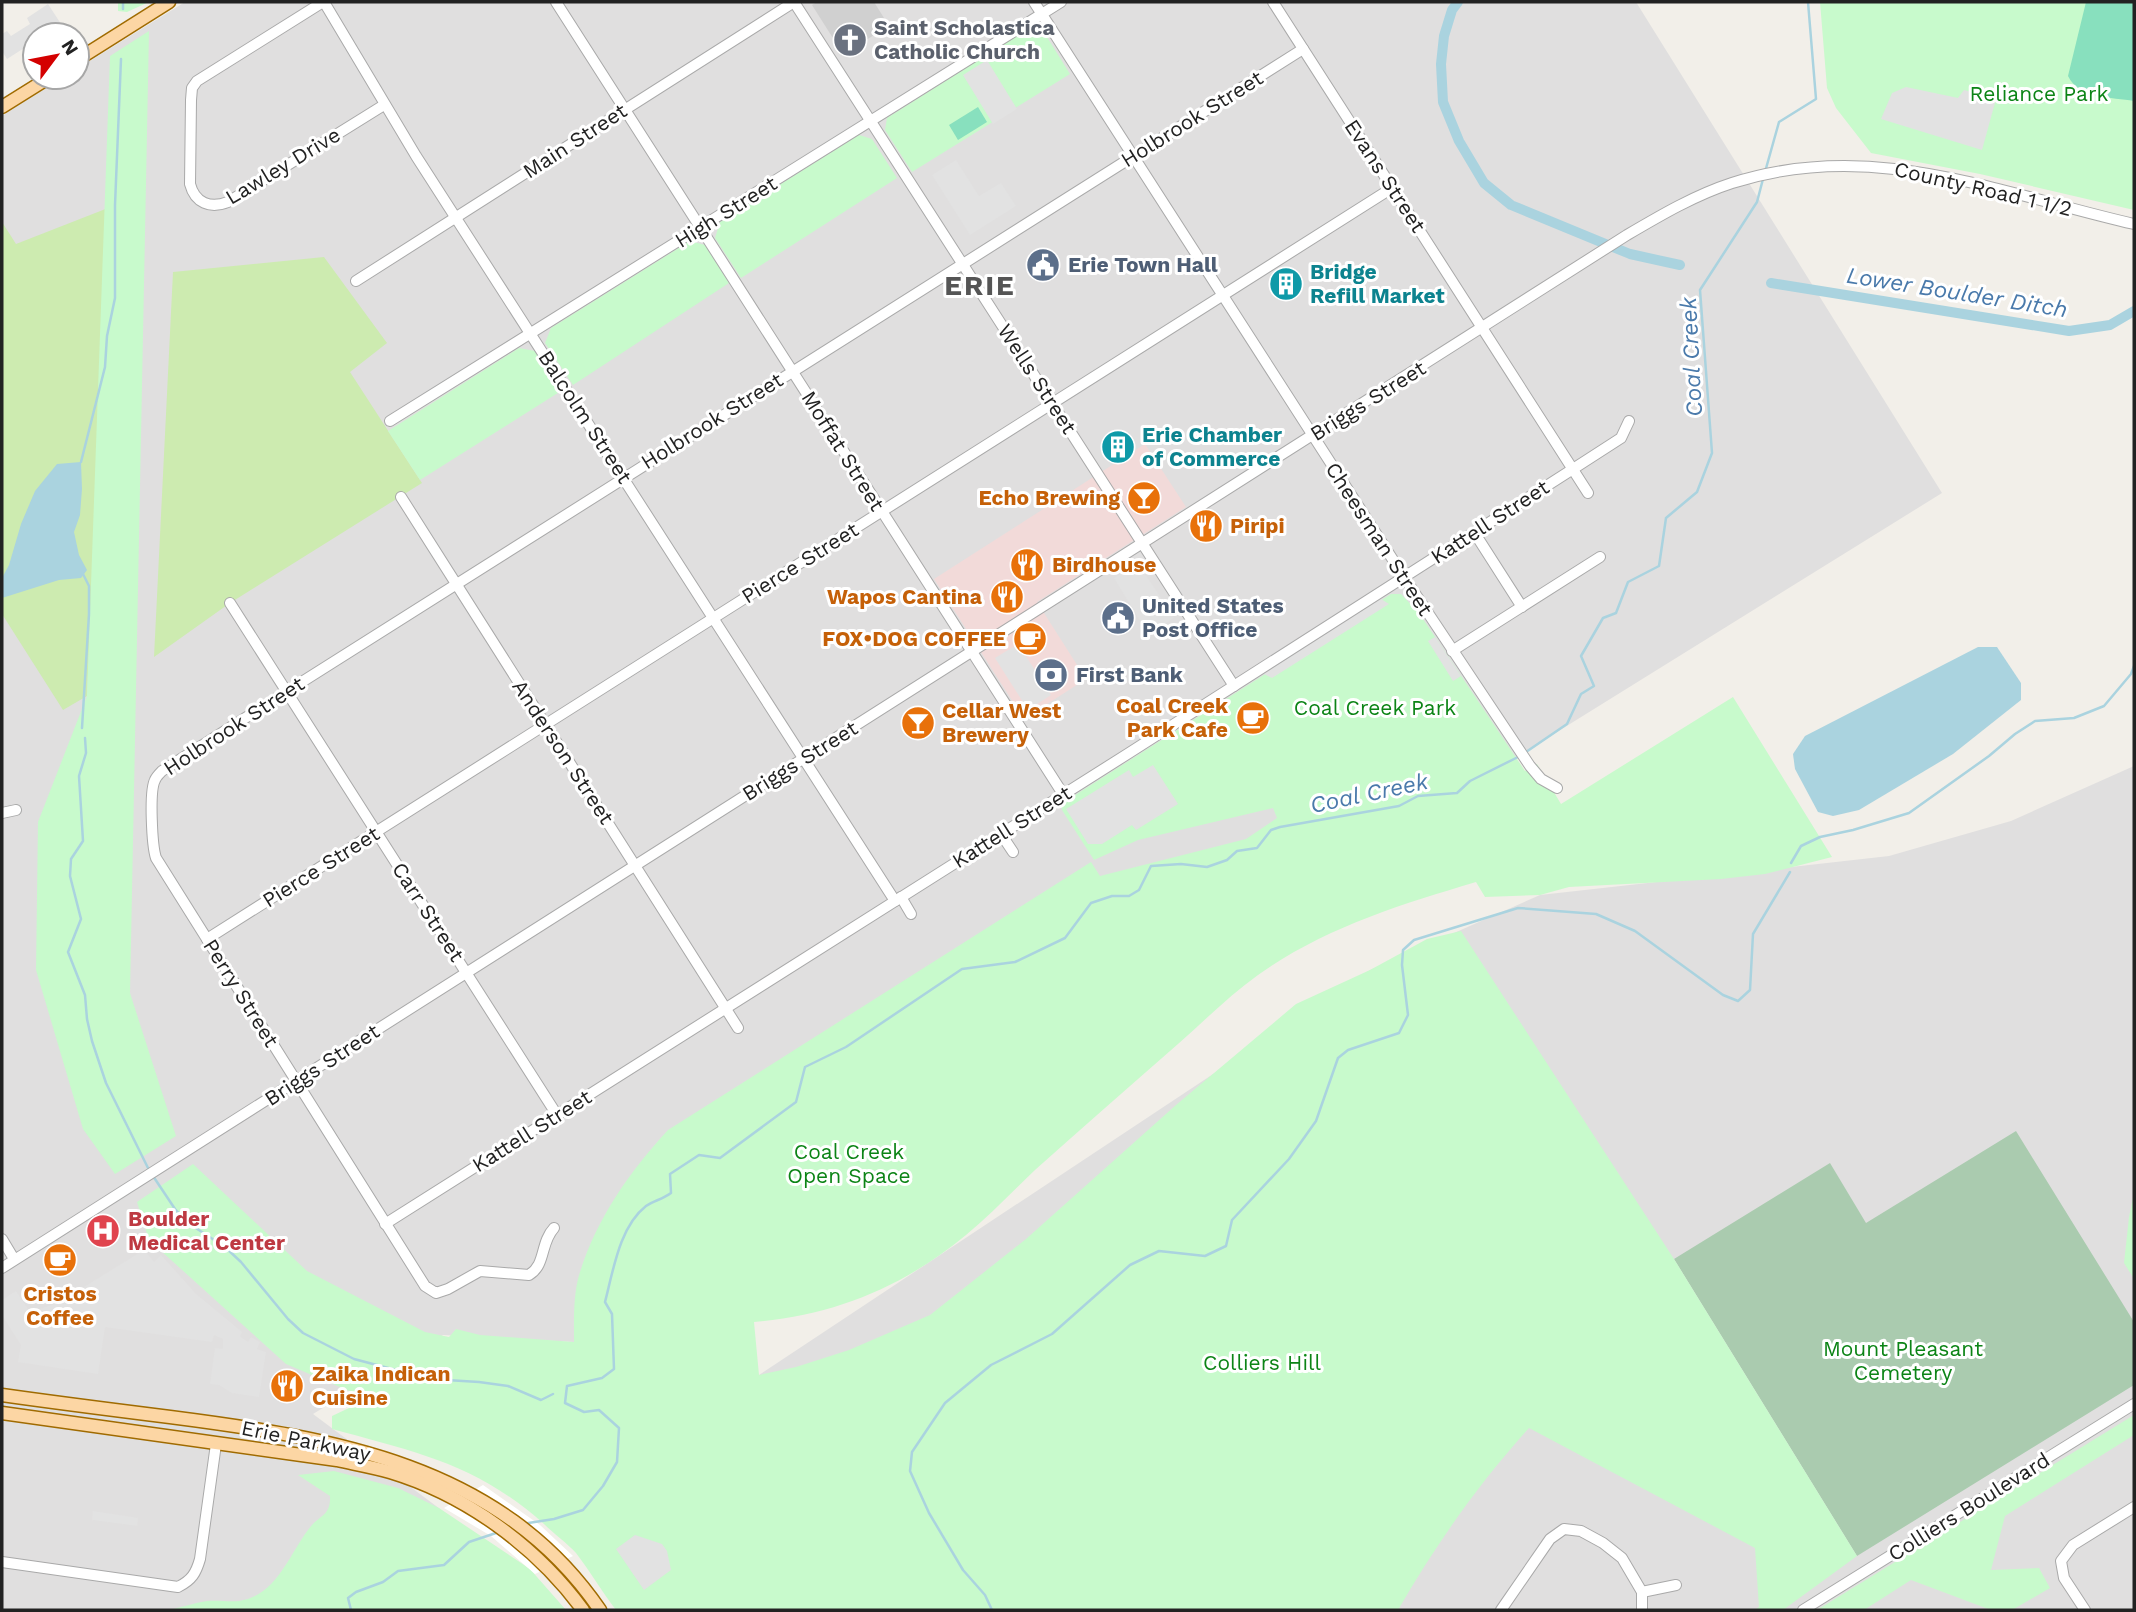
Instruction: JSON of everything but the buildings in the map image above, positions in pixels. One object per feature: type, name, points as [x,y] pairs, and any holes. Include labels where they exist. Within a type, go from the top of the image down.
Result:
[{"type":"main road","points":[[91,51],[169,2]]},
{"type":"main road","points":[[2,107],[28,91]]},
{"type":"main road","name":"Erie Parkway","points":[[2,1395],[221,1424],[334,1443],[412,1467],[470,1494],[536,1538],[583,1610]]},
{"type":"main road","name":"Erie Parkway","points":[[2,1413],[337,1460],[390,1472],[455,1500],[509,1534],[555,1566],[600,1610]]},
{"type":"street","name":"Balcolm Street","points":[[323,2],[456,218],[804,758],[898,899],[911,914]]},
{"type":"street","name":"Lawley Drive","points":[[323,2],[197,81],[192,88],[190,184],[195,196],[202,203],[211,206],[228,202],[384,104]]},
{"type":"street","name":"Moffat Street","points":[[555,2],[1063,794]]},
{"type":"street","name":"Main Street","points":[[356,281],[794,2]]},
{"type":"street","name":"Wells Street","points":[[794,2],[1234,686]]},
{"type":"street","name":"Cheesman Street","points":[[1034,2],[1452,651],[1530,766],[1541,779],[1557,788]]},
{"type":"street","name":"High Street","points":[[390,421],[1061,2]]},
{"type":"street","name":"Evans Street","points":[[1273,2],[1588,493]]},
{"type":"street","name":"Holbrook Street","points":[[152,814],[153,785],[155,778],[162,771],[1303,49]]},
{"type":"street","name":"County Road 1 1/2","points":[[1598,254],[1678,205],[1748,178],[1812,167],[1868,165],[1920,171],[2134,224]]},
{"type":"street","name":"Pierce Street","points":[[207,939],[1392,188]]},
{"type":"street","name":"Briggs Street","points":[[2,1268],[1598,254]]},
{"type":"street","name":"Kattell Street","points":[[385,1224],[1573,469],[1621,438],[1629,421]]},
{"type":"street","name":"Anderson Street","points":[[401,497],[738,1028]]},
{"type":"street","points":[[1474,532],[1522,607]]},
{"type":"street","points":[[1452,651],[1600,557]]},
{"type":"street","name":"Carr Street","points":[[230,603],[557,1115]]},
{"type":"street","points":[[2,813],[16,810]]},
{"type":"street","name":"Perry Street","points":[[152,814],[155,854],[425,1286],[436,1293],[480,1271],[529,1275],[539,1266],[547,1236],[554,1228]]},
{"type":"street","points":[[1001,834],[1013,852]]},
{"type":"street","points":[[2,1239],[14,1259]]},
{"type":"street","name":"Colliers Boulevard","points":[[1803,1610],[2134,1404]]},
{"type":"street","points":[[2,1562],[178,1587],[189,1581],[196,1573],[200,1559],[216,1444]]},
{"type":"street","points":[[2085,1610],[2064,1578],[2061,1561],[2073,1545],[2134,1507]]},
{"type":"street","points":[[1501,1610],[1550,1539],[1564,1529],[1581,1531],[1622,1558],[1642,1592],[1642,1610]]},
{"type":"street","points":[[1642,1592],[1676,1585]]},
{"type":"shaded area","points":[[185,2],[1636,2],[1942,493],[574,1342],[443,1335],[313,1414],[527,1574],[549,1610],[2,1610],[2,116],[42,91],[91,91],[91,60]]},
{"type":"shaded area","name":"Saint Scholastica Catholic Church","points":[[817,2],[874,2],[889,26],[843,54],[812,5]]},
{"type":"shaded area","points":[[48,4],[59,21],[28,21],[27,18]]},
{"type":"shaded area","points":[[21,30],[21,50],[7,59],[2,51],[2,34],[7,31],[11,36]]},
{"type":"shaded area","points":[[987,60],[1017,109],[993,124],[963,75]]},
{"type":"shaded area","points":[[1906,87],[1958,98],[1964,90],[1996,99],[1982,150],[1881,119],[1892,93]]},
{"type":"shaded area","points":[[956,160],[979,196],[1001,183],[1016,206],[970,235],[932,175]]},
{"type":"shaded area","points":[[1145,444],[1186,507],[1037,602],[1086,679],[1024,719],[934,579]]},
{"type":"shaded area","points":[[1138,563],[1174,618],[1148,634],[1114,578]]},
{"type":"shaded area","points":[[1381,599],[1389,604],[1272,678],[1264,674]]},
{"type":"shaded area","points":[[1435,637],[1461,676],[1453,681],[1428,641]]},
{"type":"shaded area","points":[[1018,644],[1051,695],[1028,710],[995,658]]},
{"type":"shaded area","points":[[1153,765],[1178,804],[1136,830],[1132,825],[1102,844],[1088,844],[1066,809],[1129,770],[1133,777]]},
{"type":"shaded area","name":"Colliers Hill","points":[[2134,766],[2134,1610],[634,1610],[759,1375],[1370,970],[1540,895],[1889,856],[2011,821]]},
{"type":"shaded area","points":[[144,1250],[154,1262],[161,1255],[196,1294],[242,1332],[242,1338],[248,1342],[251,1337],[260,1342],[257,1349],[266,1352],[259,1397],[232,1393],[219,1385],[210,1384],[215,1348],[223,1349],[223,1339],[214,1335],[212,1342],[105,1327],[98,1374],[18,1362],[21,1345],[2,1315],[2,1300],[16,1291],[30,1312],[58,1303]]},
{"type":"shaded area","points":[[93,1511],[138,1518],[137,1526],[92,1520]]},
{"type":"shaded area","points":[[635,1535],[662,1544],[667,1551],[671,1570],[644,1590],[616,1549]]},
{"type":"green space","points":[[118,2],[149,2],[127,12],[118,11]]},
{"type":"green space","name":"Reliance Park","points":[[1820,2],[2134,2],[2134,210],[1980,174],[1871,153],[1836,108],[1827,88]]},
{"type":"green space","points":[[2086,2],[2134,2],[2134,101],[2088,93],[2073,84],[2068,76]]},
{"type":"green space","points":[[1031,27],[1042,29],[1070,74],[912,172],[885,130],[887,118]]},
{"type":"green space","points":[[149,31],[130,993],[176,1136],[115,1174],[83,1129],[36,970],[38,822],[87,696],[110,56]]},
{"type":"green space","points":[[978,107],[987,122],[958,140],[949,125]]},
{"type":"green space","points":[[859,135],[872,139],[897,178],[741,278],[715,238],[720,222]]},
{"type":"green space","points":[[108,208],[87,696],[63,710],[2,614],[2,222],[16,244]]},
{"type":"green space","points":[[690,241],[705,245],[729,283],[573,385],[545,343],[551,328]]},
{"type":"green space","points":[[324,257],[387,343],[350,372],[422,483],[230,603],[154,657],[173,272]]},
{"type":"green space","points":[[519,348],[535,351],[561,391],[420,480],[388,431]]},
{"type":"green space","points":[[1391,594],[1401,594],[1419,613],[1525,771],[1537,764],[1561,804],[1733,697],[1832,857],[1765,874],[1569,887],[1540,895],[1485,897],[1476,882],[1391,909],[1309,944],[1283,958],[1237,991],[1035,1170],[975,1227],[918,1270],[893,1284],[840,1305],[812,1313],[754,1322],[759,1375],[796,1367],[849,1350],[930,1315],[1026,1239],[1176,1105],[1296,1004],[1370,970],[1427,939],[1461,931],[1674,1259],[1857,1556],[1783,1610],[1755,1610],[1759,1607],[1755,1548],[1529,1428],[1492,1471],[1459,1516],[1398,1610],[616,1610],[572,1549],[519,1504],[494,1487],[418,1453],[332,1429],[332,1416],[368,1399],[286,1364],[149,1240],[137,1202],[193,1164],[307,1271],[425,1332],[449,1337],[456,1329],[480,1335],[574,1342],[576,1289],[587,1252],[616,1196],[668,1130],[1091,862],[1100,876],[1246,839],[1277,818],[1273,808],[1138,840],[1094,860],[1062,810],[1061,804]]},
{"type":"green space","name":"Mount Pleasant Cemetery","points":[[2016,1131],[2134,1322],[2134,1385],[1857,1556],[1674,1259],[1830,1163],[1866,1223]]},
{"type":"green space","points":[[2134,1193],[2134,1279],[2124,1263]]},
{"type":"green space","points":[[2134,1415],[2134,1435],[2005,1516],[1991,1570],[2039,1568],[2050,1588],[2012,1610],[1991,1610],[1911,1580],[1864,1610],[1817,1610]]},
{"type":"green space","points":[[334,1471],[398,1488],[439,1508],[530,1569],[566,1610],[170,1610],[207,1601],[239,1601],[252,1598],[263,1591],[280,1573],[330,1503],[330,1496],[298,1475]]},
{"type":"water","points":[[81,462],[80,515],[74,532],[79,555],[87,570],[81,578],[59,580],[2,598],[2,578],[35,491],[57,464]]},
{"type":"water","points":[[1978,647],[1997,647],[2021,683],[2021,700],[1953,754],[1859,810],[1833,816],[1818,812],[1795,769],[1793,754],[1805,736]]},
{"type":"pier","points":[[483,1485],[540,1525],[573,1556],[535,1574],[491,1536],[444,1508]]},
{"type":"waterway","points":[[123,2],[123,9]]},
{"type":"waterway","name":"Lower Boulder Ditch","points":[[1458,2],[1452,10],[1444,36],[1441,64],[1443,102],[1459,141],[1484,183],[1511,205],[1630,254],[1680,265]]},
{"type":"waterway","name":"Coal Creek","points":[[1765,172],[1779,122],[1816,99],[1808,2]]},
{"type":"waterway","points":[[81,462],[105,367],[107,336],[115,298],[115,205],[121,59]]},
{"type":"waterway","name":"Coal Creek","points":[[1526,752],[1567,724],[1581,694],[1594,686],[1581,656],[1603,618],[1616,613],[1628,582],[1659,566],[1666,518],[1697,492],[1712,453],[1700,290],[1757,202],[1763,179]]},
{"type":"waterway","name":"Lower Boulder Ditch","points":[[1771,283],[2069,331],[2110,325],[2134,311]]},
{"type":"waterway","points":[[82,728],[89,614],[89,586],[83,574]]},
{"type":"waterway","points":[[1791,863],[1801,846],[1820,837],[1909,813],[2035,721],[2074,718],[2104,706],[2131,674],[2134,666]]},
{"type":"waterway","points":[[85,738],[86,753],[79,776],[83,841],[71,859],[70,876],[81,919],[68,952],[85,995],[92,1041],[106,1083],[149,1170]]},
{"type":"waterway","name":"Coal Creek","points":[[522,1524],[554,1519],[583,1510],[603,1486],[617,1462],[619,1428],[599,1410],[584,1412],[565,1403],[567,1386],[602,1378],[614,1369],[612,1314],[605,1302],[618,1251],[629,1226],[646,1206],[671,1193],[670,1174],[699,1155],[720,1158],[796,1102],[805,1067],[846,1047],[962,969],[1015,962],[1065,938],[1091,903],[1112,896],[1129,896],[1139,890],[1151,866],[1181,864],[1207,867],[1227,860],[1237,851],[1257,848],[1271,830],[1280,827],[1399,806],[1418,796],[1457,793],[1470,781],[1520,756]]},
{"type":"waterway","points":[[992,1610],[985,1595],[963,1570],[929,1513],[910,1471],[912,1452],[945,1403],[991,1365],[1052,1334],[1130,1265],[1159,1251],[1205,1256],[1226,1246],[1232,1220],[1289,1159],[1316,1121],[1338,1058],[1348,1050],[1399,1033],[1408,1015],[1402,965],[1403,950],[1414,940],[1518,908],[1596,914],[1635,931],[1723,995],[1738,1001],[1750,990],[1753,934],[1790,872]]},
{"type":"waterway","points":[[153,1176],[188,1223],[225,1247],[241,1262],[303,1333],[354,1359],[430,1379],[508,1386],[541,1400],[553,1394]]},
{"type":"waterway","name":"Coal Creek","points":[[351,1610],[348,1598],[356,1592],[383,1582],[398,1571],[444,1565],[469,1542],[499,1532]]},
{"type":"place","name":"Saint Scholastica Catholic Church","points":[[850,40]]},
{"type":"place","name":"Erie Town Hall","points":[[1043,265]]},
{"type":"place","name":"Bridge Refill Market","points":[[1286,284]]},
{"type":"place","name":"Erie Chamber of Commerce","points":[[1118,447]]},
{"type":"place","name":"Echo Brewing","points":[[1144,498]]},
{"type":"place","name":"Piripi","points":[[1206,526]]},
{"type":"place","name":"Birdhouse","points":[[1027,565]]},
{"type":"place","name":"Wapos Cantina","points":[[1007,597]]},
{"type":"place","name":"United States Post Office","points":[[1118,618]]},
{"type":"place","name":"FOX•DOG COFFEE","points":[[1030,639]]},
{"type":"place","name":"First Bank","points":[[1051,675]]},
{"type":"place","name":"Coal Creek Park Cafe","points":[[1253,718]]},
{"type":"place","name":"Cellar West Brewery","points":[[918,723]]},
{"type":"place","name":"Boulder Medical Center","points":[[103,1231]]},
{"type":"place","name":"Cristos Coffee","points":[[60,1260]]},
{"type":"place","name":"Zaika Indican Cuisine","points":[[287,1386]]},
{"type":"district","name":"ERIE","points":[[980,285]]},
{"type":"park label","name":"Coal Creek Park","points":[[1375,708]]},
{"type":"park label","name":"Coal Creek Open Space","points":[[849,1164]]}]
